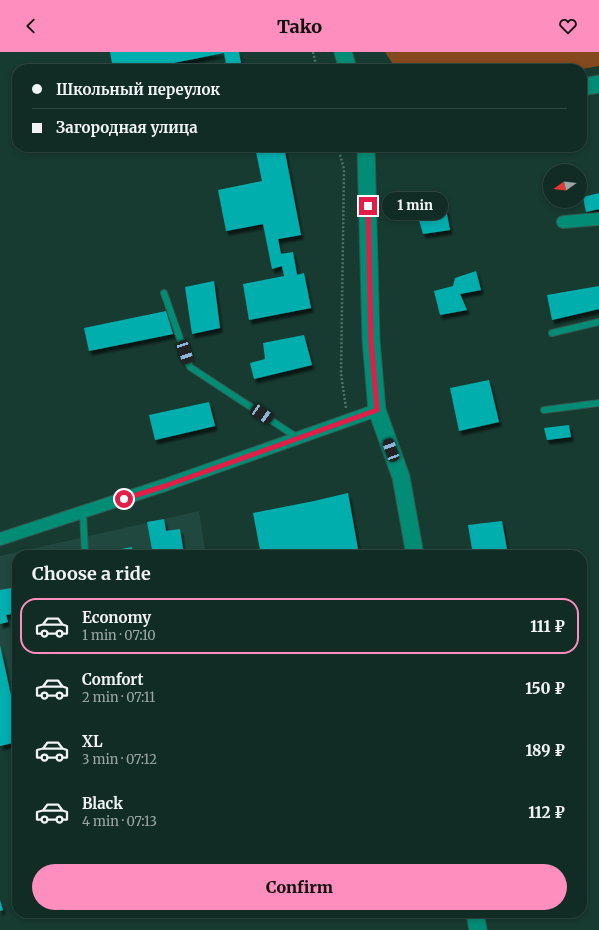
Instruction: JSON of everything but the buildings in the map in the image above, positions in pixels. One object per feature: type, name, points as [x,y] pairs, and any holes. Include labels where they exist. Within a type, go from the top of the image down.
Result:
[{"type":"street","points":[[343,52],[347,64]]},
{"type":"street","points":[[587,86],[599,84]]},
{"type":"street","points":[[366,152],[371,340],[377,410],[401,477],[414,550]]},
{"type":"street","points":[[563,222],[599,219]]},
{"type":"street","points":[[0,539],[165,486],[377,410]]},
{"type":"street","points":[[476,918],[478,930]]},
{"type":"lane","points":[[164,293],[190,367],[298,438]]},
{"type":"lane","points":[[552,333],[599,322]]},
{"type":"lane","points":[[544,410],[599,403]]},
{"type":"lane","points":[[83,512],[85,550]]},
{"type":"path","points":[[312,52],[316,64]]},
{"type":"path","points":[[339,152],[344,169],[341,374],[348,420]]},
{"type":"shaded area","points":[[385,52],[599,52],[599,66],[587,68],[587,64],[393,64]]},
{"type":"shaded area","points":[[199,511],[205,550],[27,550]]},
{"type":"shaded area","points":[[12,553],[12,743],[0,746],[0,556]]},
{"type":"route","points":[[124,499],[165,486],[377,410],[371,340],[368,206]]}]
